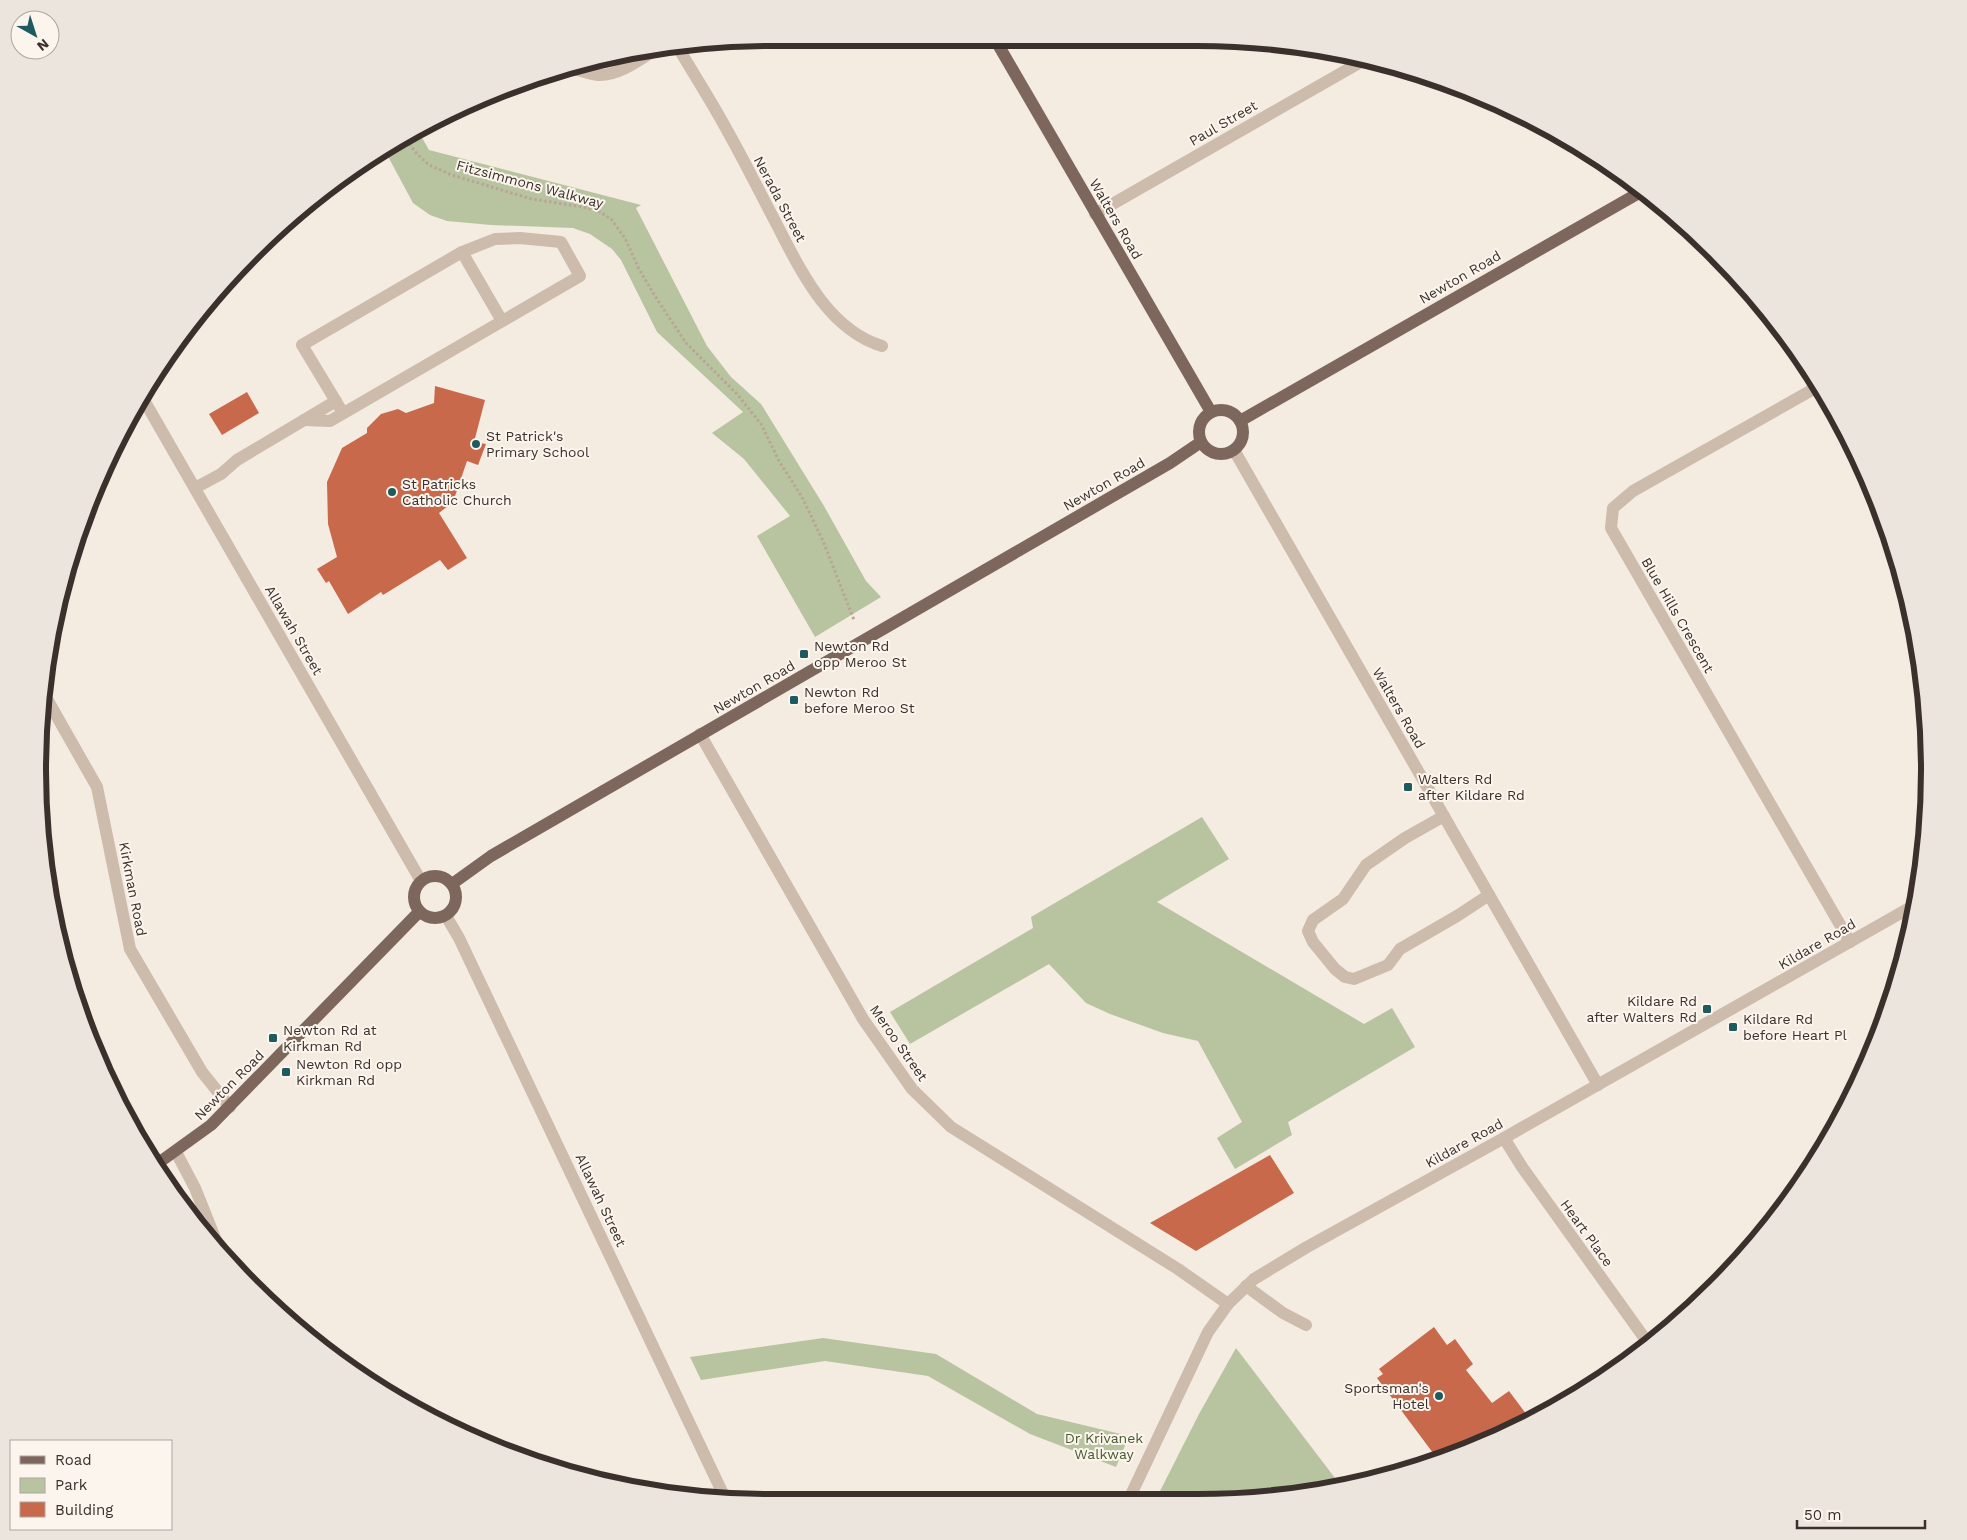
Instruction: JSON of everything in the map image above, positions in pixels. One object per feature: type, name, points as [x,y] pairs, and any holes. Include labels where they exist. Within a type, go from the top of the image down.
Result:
[{"type":"main road","name":"Walters Road","points":[[999,46],[1211,412]]},
{"type":"main road","name":"Newton Road","points":[[1240,421],[1636,195]]},
{"type":"main road","points":[[1217,410],[1230,412],[1240,421],[1243,434],[1234,450],[1222,454],[1215,453],[1204,447],[1201,442],[1199,428],[1201,422],[1211,412],[1217,410]]},
{"type":"main road","name":"Newton Road","points":[[452,884],[491,856],[1170,463],[1201,442]]},
{"type":"main road","points":[[429,876],[436,876],[452,884],[456,898],[451,911],[446,916],[432,918],[419,912],[415,907],[413,894],[421,881],[429,876]]},
{"type":"main road","name":"Newton Road","points":[[161,1161],[212,1126],[419,912]]},
{"type":"street","name":"Nerada Street","points":[[681,52],[728,131],[805,280],[824,305],[856,334],[882,346]]},
{"type":"street","points":[[583,71],[593,74],[608,74],[624,68],[641,58]]},
{"type":"street","name":"Paul Street","points":[[1095,214],[1355,64]]},
{"type":"street","points":[[304,420],[330,421],[580,276],[560,242],[520,238],[495,239],[462,252],[302,344],[343,413]]},
{"type":"street","points":[[462,252],[502,321]]},
{"type":"street","name":"Blue Hills Crescent","points":[[1812,389],[1633,491],[1613,508],[1611,528],[1850,942]]},
{"type":"street","points":[[195,488],[221,474],[237,460],[336,402]]},
{"type":"street","name":"Allawah Street","points":[[146,403],[421,881]]},
{"type":"street","name":"Walters Road","points":[[1234,450],[1598,1085]]},
{"type":"street","name":"Kirkman Road","points":[[50,704],[97,787],[130,949],[202,1072],[230,1107]]},
{"type":"street","name":"Meroo Street","points":[[700,734],[863,1019],[912,1089],[951,1127],[1178,1269],[1228,1304]]},
{"type":"street","points":[[1444,816],[1405,838],[1366,866],[1343,899],[1313,920],[1308,931],[1313,942],[1335,969],[1345,977],[1354,978],[1388,965],[1400,949],[1489,895]]},
{"type":"street","name":"Kildare Road","points":[[1131,1494],[1208,1332],[1228,1304],[1254,1279],[1307,1247],[1504,1138],[1907,909]]},
{"type":"street","name":"Allawah Street","points":[[446,916],[459,938],[722,1492]]},
{"type":"street","name":"Heart Place","points":[[1504,1138],[1522,1167],[1644,1339]]},
{"type":"street","points":[[176,1152],[195,1188],[212,1230]]},
{"type":"street","points":[[1246,1286],[1306,1326]]},
{"type":"path","name":"Fitzsimmons Walkway","points":[[408,143],[417,154],[429,164],[452,175],[532,199],[583,207],[600,212],[614,223],[625,238],[639,269],[686,343],[738,394],[762,424],[779,461],[802,497],[823,541],[854,620]]},
{"type":"green space","points":[[421,136],[429,150],[641,205],[636,208],[707,346],[731,377],[761,404],[824,506],[866,581],[881,597],[815,637],[757,536],[790,516],[744,459],[712,433],[743,412],[657,332],[621,260],[612,249],[590,234],[573,228],[491,225],[447,221],[430,215],[413,203],[388,156]]},
{"type":"green space","points":[[1202,817],[1229,859],[1157,902],[1364,1024],[1392,1008],[1415,1047],[1288,1122],[1292,1135],[1235,1169],[1217,1138],[1242,1122],[1198,1041],[1163,1033],[1110,1014],[1086,1003],[1049,964],[910,1044],[890,1012],[1033,928],[1031,917]]},
{"type":"green space","name":"Dr Krivanek Walkway","points":[[823,1338],[936,1354],[1037,1414],[1129,1436],[1116,1467],[1030,1434],[928,1376],[825,1361],[701,1380],[690,1357]]},
{"type":"green space","points":[[1236,1348],[1337,1480],[1291,1488],[1244,1492],[1159,1494],[1199,1414]]},
{"type":"building","name":"St Patricks Catholic Church","points":[[435,386],[485,400],[474,442],[486,444],[478,465],[467,461],[453,502],[439,513],[467,558],[448,570],[440,560],[383,595],[381,592],[348,614],[329,581],[326,583],[317,569],[337,557],[328,524],[327,482],[342,448],[367,433],[367,428],[381,414],[398,409],[406,413],[434,403]]},
{"type":"building","points":[[247,392],[259,413],[222,435],[209,414]]},
{"type":"building","points":[[1270,1155],[1294,1193],[1196,1251],[1150,1223]]},
{"type":"building","name":"Sportsman's Hotel","points":[[1434,1327],[1447,1345],[1455,1339],[1473,1364],[1466,1370],[1492,1403],[1509,1391],[1526,1414],[1474,1439],[1434,1454],[1377,1378],[1383,1374],[1379,1369]]},
{"type":"place","name":"St Patrick's Primary School","points":[[476,444]]},
{"type":"place","name":"St Patricks Catholic Church","points":[[392,492]]},
{"type":"place","name":"Newton Rd opp Meroo St","points":[[804,654]]},
{"type":"place","name":"Newton Rd before Meroo St","points":[[794,700]]},
{"type":"place","name":"Walters Rd after Kildare Rd","points":[[1408,787]]},
{"type":"place","name":"Kildare Rd after Walters Rd","points":[[1707,1009]]},
{"type":"place","name":"Kildare Rd before Heart Pl","points":[[1733,1027]]},
{"type":"place","name":"Newton Rd at Kirkman Rd","points":[[273,1038]]},
{"type":"place","name":"Newton Rd opp Kirkman Rd","points":[[286,1072]]},
{"type":"place","name":"Sportsman's Hotel","points":[[1439,1396]]}]
